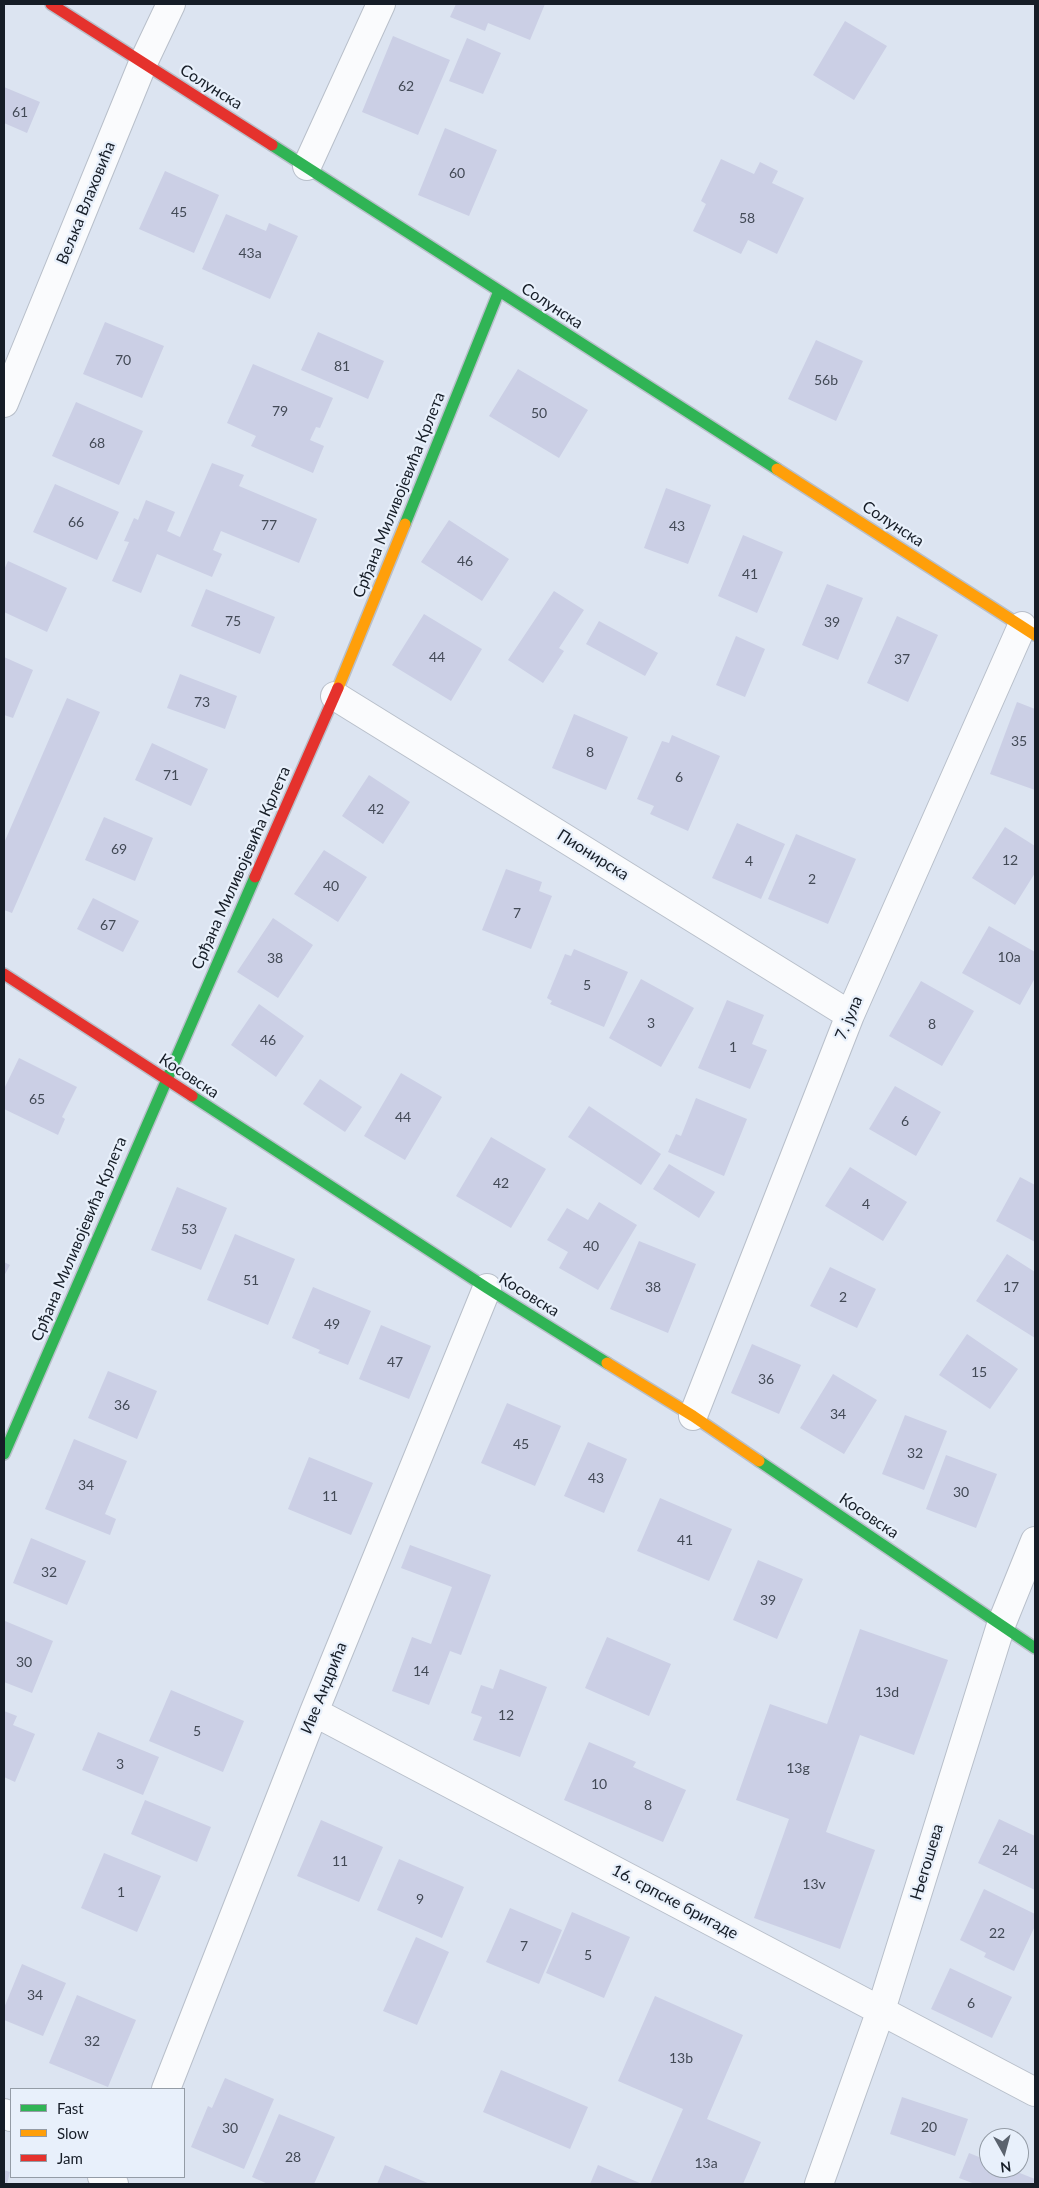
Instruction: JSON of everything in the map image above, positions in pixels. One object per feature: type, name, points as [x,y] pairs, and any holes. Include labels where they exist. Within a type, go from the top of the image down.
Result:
[{"type":"street","name":"Солунска","points":[[52,4],[1029,630]]},
{"type":"street","name":"Вељка Влаховића","points":[[4,403],[143,63],[171,4]]},
{"type":"street","points":[[307,166],[382,4]]},
{"type":"street","name":"Срђана Миливојевића Крлета","points":[[4,1454],[165,1080],[335,696],[499,291]]},
{"type":"street","name":"7. јула","points":[[692,1416],[850,1015],[1029,630]]},
{"type":"street","name":"Пионирска","points":[[335,696],[850,1015]]},
{"type":"street","name":"Косовска","points":[[4,974],[487,1288],[692,1416],[1035,1648]]},
{"type":"street","name":"Иве Андрића","points":[[166,2088],[314,1712],[487,1288]]},
{"type":"street","name":"Његошева","points":[[819,2184],[880,2010],[1001,1625],[1035,1541]]},
{"type":"street","name":"16. српске бригаде","points":[[314,1712],[1035,2092]]},
{"type":"building","points":[[456,4],[545,4],[530,40],[488,23],[485,31],[450,17]]},
{"type":"building","points":[[845,21],[887,46],[854,100],[813,75]]},
{"type":"building","points":[[393,36],[450,60],[418,135],[362,112]]},
{"type":"building","points":[[467,38],[501,53],[483,94],[449,81]]},
{"type":"building","points":[[4,87],[40,102],[27,133],[4,123]]},
{"type":"building","points":[[445,128],[497,150],[469,216],[418,195]]},
{"type":"building","points":[[721,159],[754,174],[760,162],[778,171],[772,183],[804,198],[777,254],[748,240],[741,254],[693,231],[706,204],[701,201]]},
{"type":"building","points":[[165,171],[219,195],[194,253],[139,229]]},
{"type":"building","points":[[226,214],[266,231],[269,223],[298,236],[270,299],[202,269]]},
{"type":"building","points":[[105,322],[164,346],[142,398],[83,374]]},
{"type":"building","points":[[318,332],[384,361],[368,399],[301,370]]},
{"type":"building","points":[[816,340],[863,361],[836,421],[788,399]]},
{"type":"building","points":[[253,364],[333,398],[320,428],[316,427],[310,440],[324,446],[313,473],[251,446],[256,436],[227,423]]},
{"type":"building","points":[[518,369],[588,410],[559,458],[489,416]]},
{"type":"building","points":[[76,402],[143,431],[119,485],[52,456]]},
{"type":"building","points":[[212,463],[244,475],[239,486],[317,519],[299,563],[221,531],[213,550],[222,554],[212,577],[157,554],[141,593],[112,581],[129,542],[124,541],[134,518],[138,520],[146,500],[175,512],[167,531],[180,537]]},
{"type":"building","points":[[55,484],[119,512],[97,560],[33,532]]},
{"type":"building","points":[[666,488],[711,505],[688,564],[644,548]]},
{"type":"building","points":[[449,520],[509,559],[482,601],[421,562]]},
{"type":"building","points":[[743,535],[783,552],[757,613],[718,596]]},
{"type":"building","points":[[8,561],[67,588],[47,632],[4,612],[4,570]]},
{"type":"building","points":[[827,584],[863,598],[838,660],[802,645]]},
{"type":"building","points":[[206,589],[275,617],[260,654],[191,626]]},
{"type":"building","points":[[554,591],[584,610],[559,648],[564,651],[543,683],[508,660]]},
{"type":"building","points":[[424,614],[482,649],[451,701],[392,665]]},
{"type":"building","points":[[897,616],[938,635],[908,702],[867,683]]},
{"type":"building","points":[[599,621],[658,653],[645,676],[586,644]]},
{"type":"building","points":[[736,636],[765,649],[745,697],[716,685]]},
{"type":"building","points":[[4,657],[33,670],[13,718],[4,715]]},
{"type":"building","points":[[180,674],[237,696],[225,729],[167,708]]},
{"type":"building","points":[[67,698],[100,712],[12,913],[4,910],[4,843]]},
{"type":"building","points":[[1017,702],[1035,709],[1035,790],[990,774]]},
{"type":"building","points":[[574,714],[628,737],[606,790],[552,768]]},
{"type":"building","points":[[672,735],[720,756],[688,831],[650,814],[654,806],[637,799],[662,741],[669,743]]},
{"type":"building","points":[[152,743],[208,769],[191,806],[135,780]]},
{"type":"building","points":[[369,775],[410,802],[383,844],[342,816]]},
{"type":"building","points":[[104,817],[153,838],[135,881],[85,860]]},
{"type":"building","points":[[737,823],[785,844],[761,899],[712,878]]},
{"type":"building","points":[[1005,827],[1035,846],[1035,873],[1015,905],[972,878]]},
{"type":"building","points":[[796,834],[856,859],[828,924],[768,899]]},
{"type":"building","points":[[324,850],[367,877],[338,922],[294,894]]},
{"type":"building","points":[[506,869],[542,882],[539,891],[552,896],[531,949],[482,930]]},
{"type":"building","points":[[93,898],[139,921],[123,952],[77,929]]},
{"type":"building","points":[[273,918],[313,945],[278,998],[237,972]]},
{"type":"building","points":[[989,926],[1035,952],[1035,978],[1020,1005],[962,973]]},
{"type":"building","points":[[574,949],[628,972],[604,1027],[550,1004],[552,1001],[547,998],[565,954],[571,956]]},
{"type":"building","points":[[641,979],[694,1008],[661,1067],[609,1038]]},
{"type":"building","points":[[921,981],[974,1011],[942,1066],[889,1036]]},
{"type":"building","points":[[727,1000],[764,1015],[752,1044],[767,1050],[750,1089],[698,1068]]},
{"type":"building","points":[[259,1004],[304,1036],[276,1077],[231,1045]]},
{"type":"building","points":[[19,1058],[77,1087],[62,1117],[65,1119],[58,1135],[4,1109],[4,1089]]},
{"type":"building","points":[[401,1073],[442,1097],[405,1160],[364,1136]]},
{"type":"building","points":[[320,1079],[362,1107],[345,1132],[303,1104]]},
{"type":"building","points":[[895,1086],[941,1112],[916,1156],[869,1129]]},
{"type":"building","points":[[696,1098],[747,1119],[724,1176],[668,1152],[676,1134],[681,1136]]},
{"type":"building","points":[[589,1106],[661,1154],[641,1185],[568,1137]]},
{"type":"building","points":[[491,1137],[546,1169],[511,1228],[456,1196]]},
{"type":"building","points":[[669,1164],[715,1192],[699,1218],[653,1189]]},
{"type":"building","points":[[850,1167],[907,1202],[883,1241],[825,1206]]},
{"type":"building","points":[[1020,1177],[1035,1185],[1035,1242],[996,1221]]},
{"type":"building","points":[[177,1187],[227,1208],[201,1270],[151,1250]]},
{"type":"building","points":[[599,1202],[637,1225],[598,1290],[559,1268],[568,1252],[547,1240],[567,1208],[588,1220]]},
{"type":"building","points":[[235,1234],[295,1259],[268,1325],[207,1300]]},
{"type":"building","points":[[639,1241],[696,1264],[668,1333],[610,1309]]},
{"type":"building","points":[[1007,1254],[1035,1272],[1035,1338],[976,1301]]},
{"type":"building","points":[[4,1262],[10,1265],[4,1276]]},
{"type":"building","points":[[830,1267],[876,1289],[857,1328],[810,1306]]},
{"type":"building","points":[[313,1287],[371,1311],[348,1365],[318,1353],[320,1350],[292,1338]]},
{"type":"building","points":[[381,1325],[431,1346],[409,1399],[359,1379]]},
{"type":"building","points":[[967,1334],[1018,1369],[990,1409],[939,1375]]},
{"type":"building","points":[[752,1344],[801,1365],[779,1414],[731,1393]]},
{"type":"building","points":[[108,1371],[157,1391],[137,1439],[88,1418]]},
{"type":"building","points":[[833,1374],[877,1400],[844,1454],[800,1428]]},
{"type":"building","points":[[507,1403],[561,1426],[535,1486],[481,1463]]},
{"type":"building","points":[[905,1415],[947,1431],[924,1490],[882,1474]]},
{"type":"building","points":[[74,1439],[127,1461],[105,1514],[116,1519],[110,1535],[45,1509]]},
{"type":"building","points":[[588,1442],[627,1459],[604,1513],[564,1496]]},
{"type":"building","points":[[946,1455],[997,1474],[976,1528],[926,1509]]},
{"type":"building","points":[[309,1457],[373,1483],[351,1535],[288,1509]]},
{"type":"building","points":[[660,1498],[732,1529],[709,1581],[637,1551]]},
{"type":"building","points":[[31,1538],[86,1561],[67,1605],[13,1583]]},
{"type":"building","points":[[410,1545],[491,1575],[461,1655],[450,1651],[429,1705],[392,1691],[412,1637],[431,1644],[452,1587],[401,1568]]},
{"type":"building","points":[[758,1560],[803,1579],[777,1639],[733,1620]]},
{"type":"building","points":[[5,1621],[53,1641],[32,1693],[4,1682]]},
{"type":"building","points":[[860,1629],[948,1660],[914,1755],[860,1735],[826,1832],[875,1850],[840,1949],[754,1918],[789,1819],[736,1800],[770,1704],[827,1724]]},
{"type":"building","points":[[607,1637],[671,1664],[649,1716],[585,1688]]},
{"type":"building","points":[[500,1669],[547,1687],[520,1757],[473,1740],[482,1717],[471,1713],[481,1685],[493,1689]]},
{"type":"building","points":[[171,1690],[244,1721],[223,1772],[149,1741]]},
{"type":"building","points":[[4,1711],[17,1716],[13,1725],[35,1734],[15,1782],[4,1777]]},
{"type":"building","points":[[98,1732],[159,1757],[143,1795],[82,1770]]},
{"type":"building","points":[[589,1742],[636,1762],[633,1767],[686,1790],[663,1842],[564,1800]]},
{"type":"building","points":[[145,1800],[211,1827],[197,1862],[131,1834]]},
{"type":"building","points":[[999,1819],[1035,1836],[1035,1890],[978,1863]]},
{"type":"building","points":[[321,1820],[383,1847],[359,1902],[297,1876]]},
{"type":"building","points":[[104,1853],[161,1876],[137,1932],[81,1908]]},
{"type":"building","points":[[399,1859],[464,1887],[442,1938],[377,1910]]},
{"type":"building","points":[[984,1889],[1035,1914],[1035,1926],[1014,1971],[984,1957],[986,1953],[960,1940]]},
{"type":"building","points":[[510,1908],[562,1930],[539,1984],[486,1962]]},
{"type":"building","points":[[572,1912],[630,1937],[604,1998],[546,1973]]},
{"type":"building","points":[[416,1937],[449,1952],[417,2025],[383,2011]]},
{"type":"building","points":[[22,1964],[66,1983],[43,2036],[4,2020],[4,2008]]},
{"type":"building","points":[[950,1968],[1012,1997],[992,2038],[931,2009]]},
{"type":"building","points":[[77,1995],[136,2020],[108,2087],[49,2063]]},
{"type":"building","points":[[655,1996],[743,2035],[707,2119],[761,2142],[743,2184],[650,2184],[683,2109],[618,2081]]},
{"type":"building","points":[[501,2070],[588,2107],[570,2149],[483,2112]]},
{"type":"building","points":[[225,2078],[274,2099],[244,2169],[191,2147],[208,2106],[212,2108]]},
{"type":"building","points":[[902,2097],[968,2119],[955,2156],[890,2134]]},
{"type":"building","points":[[279,2114],[335,2137],[314,2184],[268,2184],[252,2177]]},
{"type":"building","points":[[969,2153],[979,2157],[979,2178],[1029,2177],[1035,2179],[1033,2184],[975,2184],[959,2178]]},
{"type":"building","points":[[385,2165],[430,2184],[377,2184]]},
{"type":"building","points":[[598,2165],[642,2184],[590,2184]]},
{"type":"building","points":[[4,2170],[10,2172],[7,2184],[4,2184]]},
{"type":"traffic: fast","points":[[272,145],[777,469]]},
{"type":"traffic: fast","points":[[405,524],[499,291]]},
{"type":"traffic: fast","points":[[4,1454],[255,877]]},
{"type":"traffic: fast","points":[[192,1096],[487,1288],[607,1363]]},
{"type":"traffic: fast","points":[[759,1461],[1035,1648]]},
{"type":"traffic: slow","points":[[777,469],[1035,635]]},
{"type":"traffic: slow","points":[[338,688],[405,524]]},
{"type":"traffic: slow","points":[[607,1363],[693,1416],[759,1461]]},
{"type":"traffic: jam","points":[[51,4],[272,145]]},
{"type":"traffic: jam","points":[[255,877],[338,688]]},
{"type":"traffic: jam","points":[[4,974],[192,1096]]}]
